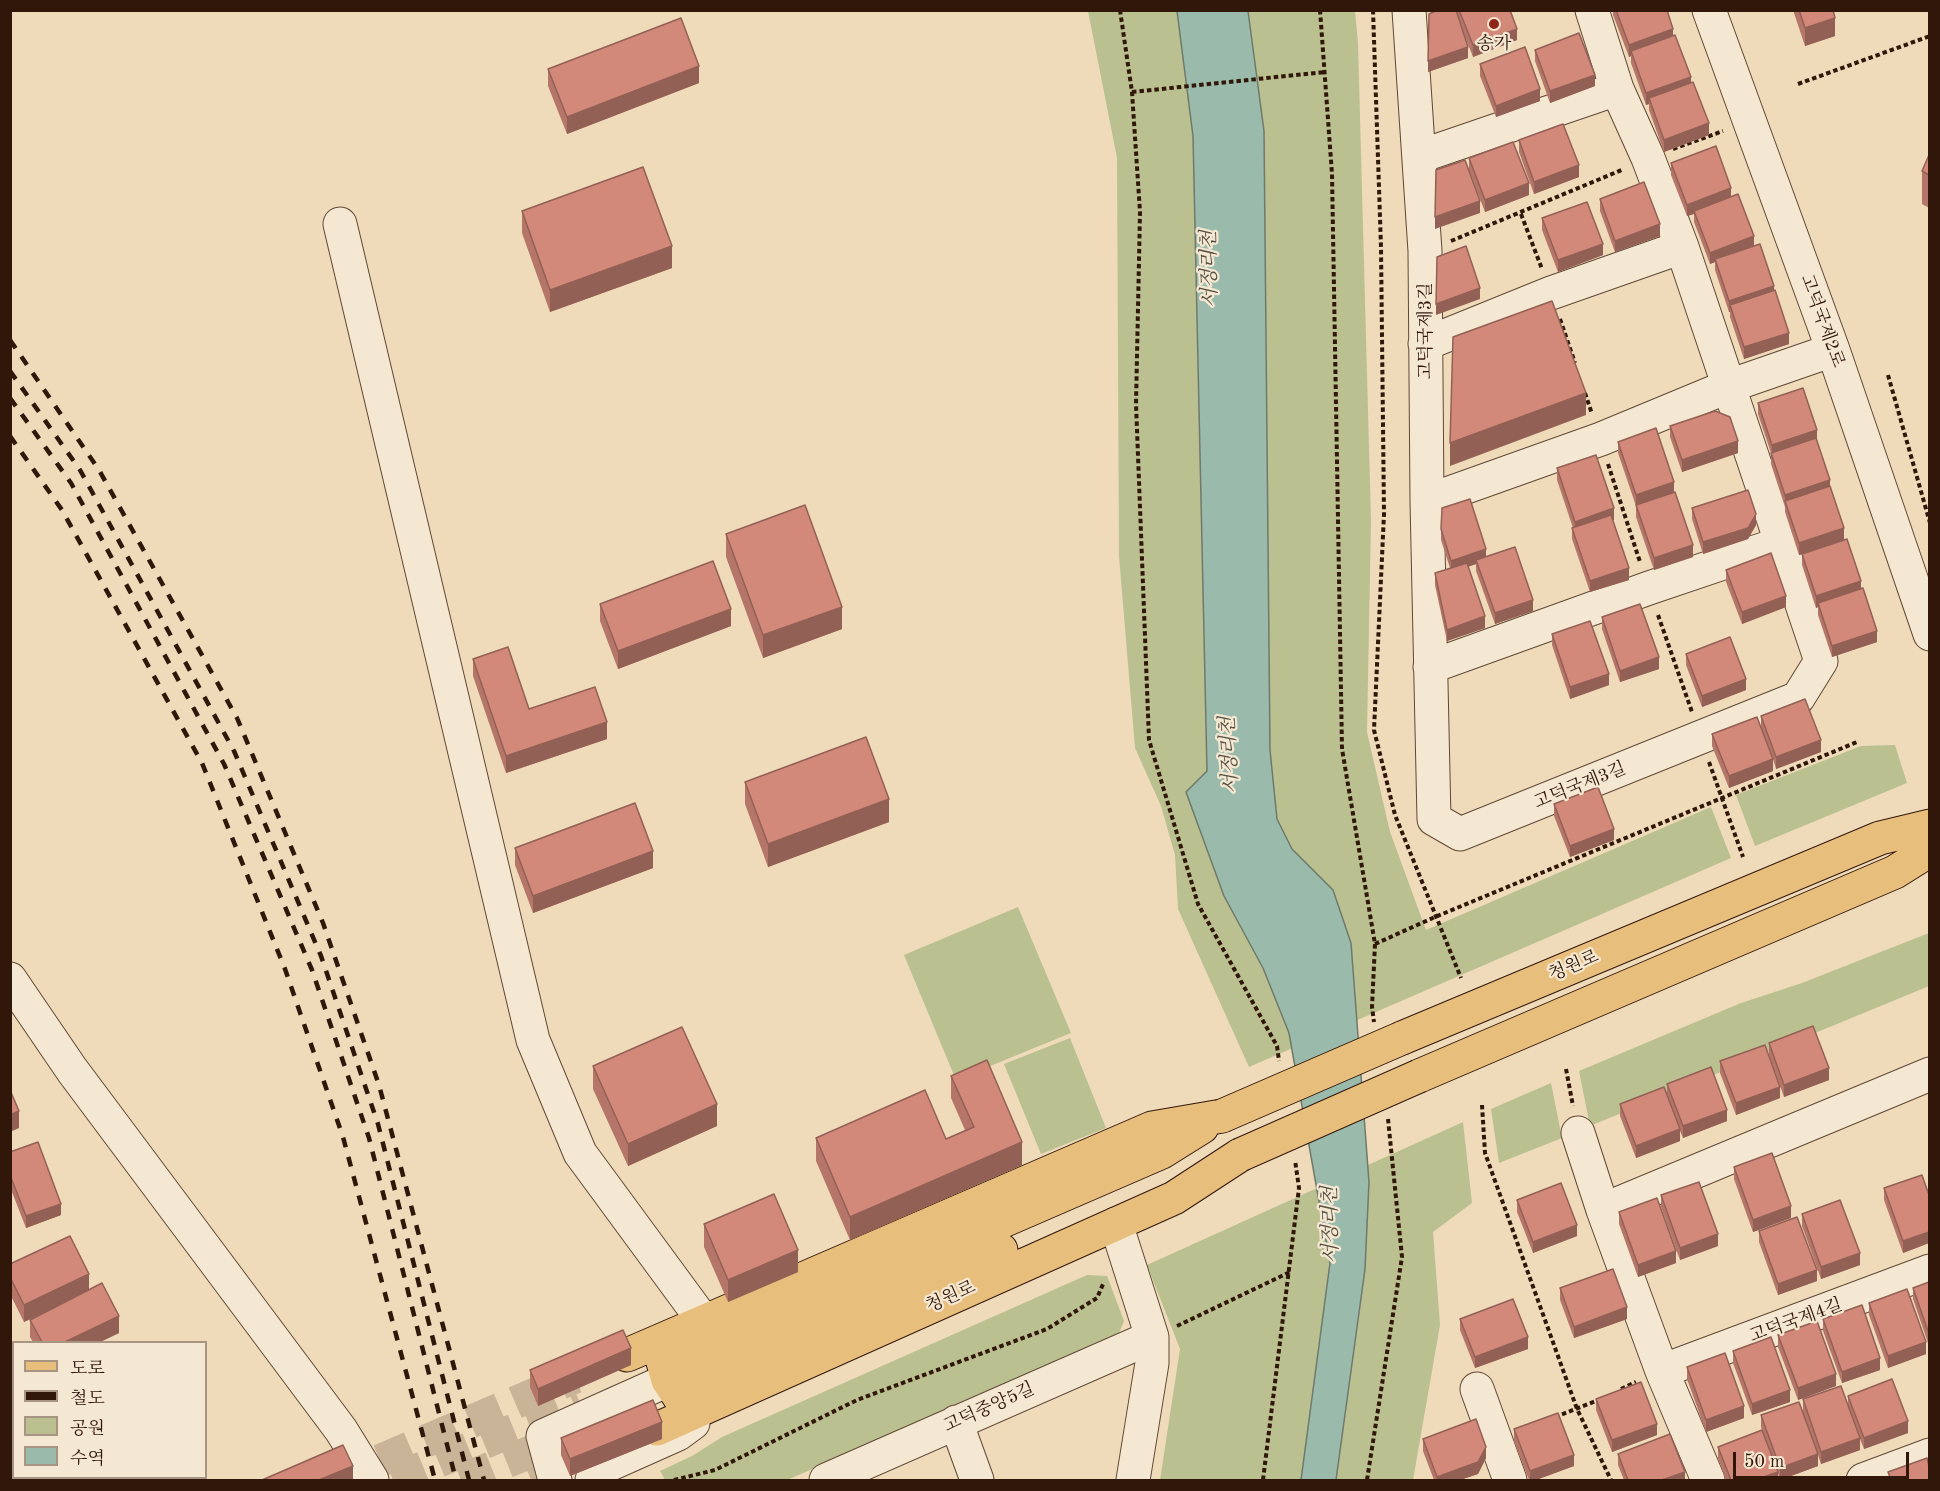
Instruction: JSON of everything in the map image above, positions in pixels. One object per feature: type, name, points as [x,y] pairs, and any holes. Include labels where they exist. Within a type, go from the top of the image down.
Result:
[{"type":"main road","name":"청원로","points":[[684,1374],[1162,1152],[1222,1116],[1388,1034],[1880,838],[1929,826]]},
{"type":"main road","name":"청원로","points":[[684,1374],[1166,1177],[1240,1155],[1894,872],[1929,850]]},
{"type":"main road","name":"청원로","points":[[657,1429],[684,1374],[705,1323],[1152,1128],[1222,1116]]},
{"type":"main road","name":"청원로","points":[[627,1355],[736,1393],[1174,1198],[1240,1155]]},
{"type":"street","name":"고덕국제3길","points":[[1419,14],[1434,819],[1460,834],[1798,698],[1821,660],[1683,247],[1648,158],[1617,89],[1592,10]]},
{"type":"street","name":"고덕국제2로","points":[[1709,10],[1833,350],[1929,634]]},
{"type":"street","points":[[1421,156],[1617,89]]},
{"type":"street","points":[[340,224],[533,1040],[580,1153],[705,1323]]},
{"type":"street","points":[[1425,344],[1551,293],[1683,247]]},
{"type":"street","points":[[1427,501],[1601,439],[1729,386],[1833,350]]},
{"type":"street","points":[[1430,667],[1782,543]]},
{"type":"street","points":[[10,979],[72,1070],[341,1430],[372,1480]]},
{"type":"street","points":[[1603,1210],[1929,1074]]},
{"type":"street","points":[[1578,1133],[1603,1210],[1662,1371],[1708,1480]]},
{"type":"street","points":[[1116,1224],[1152,1337],[1152,1363],[1133,1480]]},
{"type":"street","name":"고덕국제4길","points":[[1662,1371],[1929,1271]]},
{"type":"street","name":"고덕중앙5길","points":[[826,1480],[1152,1337]]},
{"type":"street","points":[[555,1480],[543,1436],[684,1374]]},
{"type":"street","points":[[1477,1389],[1510,1480]]},
{"type":"street","points":[[592,1480],[604,1467],[678,1434],[736,1393]]},
{"type":"street","points":[[956,1422],[977,1480]]},
{"type":"street","points":[[1863,1480],[1929,1455]]},
{"type":"path","points":[[1120,10],[1132,92],[1140,212],[1136,404],[1149,740],[1198,904],[1277,1046],[1281,1070]]},
{"type":"path","points":[[1320,10],[1332,174],[1342,749],[1375,944],[1372,1007],[1388,1034]]},
{"type":"path","points":[[1373,10],[1381,247],[1384,514],[1374,730],[1395,815],[1434,917],[1461,978]]},
{"type":"path","points":[[1798,84],[1929,36]]},
{"type":"path","points":[[1132,92],[1325,72]]},
{"type":"path","points":[[1425,251],[1521,214],[1648,158],[1723,131]]},
{"type":"path","points":[[1521,214],[1578,372]]},
{"type":"path","points":[[1888,375],[1929,523]]},
{"type":"path","points":[[1581,383],[1649,588],[1743,857]]},
{"type":"path","points":[[1375,944],[1434,917],[1857,742]]},
{"type":"path","points":[[1566,1069],[1578,1133]]},
{"type":"path","points":[[1482,1105],[1485,1153],[1577,1409],[1611,1480]]},
{"type":"path","points":[[1367,1480],[1402,1257],[1388,1117]]},
{"type":"path","points":[[1263,1480],[1299,1188],[1294,1153]]},
{"type":"path","points":[[1152,1337],[1290,1272]]},
{"type":"path","points":[[674,1480],[715,1470],[857,1400],[1047,1329],[1097,1298],[1104,1282]]},
{"type":"path","points":[[1619,1390],[1662,1371]]},
{"type":"path","points":[[1546,1420],[1609,1395]]},
{"type":"green space","points":[[1088,11],[1355,11],[1358,43],[1371,521],[1367,732],[1390,832],[1426,930],[1711,807],[1731,858],[1249,1067],[1178,909],[1175,855],[1161,806],[1135,748],[1119,556],[1117,158]]},
{"type":"green space","points":[[1895,745],[1907,783],[1755,846],[1736,795],[1861,746]]},
{"type":"green space","points":[[1018,907],[1071,1033],[956,1080],[904,955]]},
{"type":"green space","points":[[1929,933],[1929,986],[1590,1126],[1579,1071],[1741,1003],[1802,983]]},
{"type":"green space","points":[[1070,1038],[1106,1128],[1041,1154],[1004,1064]]},
{"type":"green space","points":[[1551,1083],[1562,1138],[1499,1163],[1491,1109]]},
{"type":"green space","points":[[1463,1122],[1472,1203],[1433,1232],[1440,1325],[1413,1480],[1160,1480],[1180,1349],[1147,1265]]},
{"type":"green space","points":[[1087,1275],[1107,1276],[1124,1321],[1117,1338],[787,1480],[665,1480],[660,1471],[692,1456],[722,1437]]},
{"type":"water","name":"서정리천","points":[[1177,11],[1248,11],[1264,131],[1270,750],[1277,819],[1292,849],[1333,890],[1351,943],[1369,1182],[1365,1269],[1336,1480],[1301,1480],[1330,1263],[1289,1033],[1263,968],[1224,896],[1186,792],[1207,771],[1193,136]]},
{"type":"building","points":[[1438,10],[1456,10],[1468,47],[1428,61],[1429,14]]},
{"type":"building","points":[[1459,10],[1510,10],[1517,29],[1473,45]]},
{"type":"building","points":[[1616,10],[1667,10],[1673,29],[1629,45]]},
{"type":"building","points":[[1799,10],[1833,10],[1835,18],[1805,28]]},
{"type":"building","points":[[681,18],[699,66],[567,117],[548,69]]},
{"type":"building","points":[[1579,33],[1595,75],[1550,91],[1535,50]]},
{"type":"building","points":[[1675,35],[1691,77],[1646,93],[1631,51]]},
{"type":"building","points":[[1525,47],[1540,89],[1496,106],[1480,64]]},
{"type":"building","points":[[1693,82],[1709,123],[1664,140],[1649,98]]},
{"type":"building","points":[[1563,124],[1579,165],[1534,182],[1519,140]]},
{"type":"building","points":[[1513,142],[1529,183],[1485,200],[1469,158]]},
{"type":"building","points":[[1716,146],[1731,188],[1687,205],[1671,163]]},
{"type":"building","points":[[1929,155],[1929,175],[1922,171]]},
{"type":"building","points":[[1465,160],[1480,201],[1435,217],[1436,170]]},
{"type":"building","points":[[643,167],[672,246],[550,290],[522,211]]},
{"type":"building","points":[[1644,182],[1660,224],[1615,241],[1600,199]]},
{"type":"building","points":[[1738,194],[1754,236],[1710,253],[1694,211]]},
{"type":"building","points":[[1587,202],[1603,244],[1558,260],[1542,218]]},
{"type":"building","points":[[1760,244],[1774,286],[1729,301],[1715,259]]},
{"type":"building","points":[[1466,246],[1480,288],[1436,304],[1437,257]]},
{"type":"building","points":[[1775,290],[1789,333],[1744,347],[1730,305]]},
{"type":"building","points":[[1552,301],[1586,393],[1450,443],[1453,337]]},
{"type":"building","points":[[1803,388],[1817,430],[1772,445],[1758,403]]},
{"type":"building","points":[[1715,411],[1730,417],[1738,441],[1682,460],[1670,426]]},
{"type":"building","points":[[1656,428],[1674,482],[1636,495],[1618,442]]},
{"type":"building","points":[[1816,438],[1830,480],[1785,495],[1771,453]]},
{"type":"building","points":[[1596,455],[1614,508],[1575,522],[1557,468]]},
{"type":"building","points":[[1830,486],[1844,528],[1799,543],[1785,501]]},
{"type":"building","points":[[1748,490],[1756,514],[1748,528],[1703,542],[1692,508]]},
{"type":"building","points":[[1675,492],[1693,545],[1654,558],[1636,505]]},
{"type":"building","points":[[1470,499],[1486,549],[1451,561],[1441,529],[1442,508]]},
{"type":"building","points":[[805,505],[842,607],[763,635],[726,534]]},
{"type":"building","points":[[1611,515],[1629,568],[1590,581],[1572,528]]},
{"type":"building","points":[[1847,539],[1861,581],[1816,596],[1802,554]]},
{"type":"building","points":[[1515,547],[1533,600],[1495,613],[1476,560]]},
{"type":"building","points":[[1771,553],[1786,596],[1742,612],[1726,570]]},
{"type":"building","points":[[713,561],[731,609],[618,651],[600,604]]},
{"type":"building","points":[[1467,563],[1485,616],[1447,630],[1435,573]]},
{"type":"building","points":[[1863,588],[1877,631],[1832,646],[1818,603]]},
{"type":"building","points":[[1640,604],[1659,657],[1620,671],[1602,617]]},
{"type":"building","points":[[1590,621],[1609,674],[1570,687],[1552,634]]},
{"type":"building","points":[[1730,637],[1746,679],[1702,696],[1686,654]]},
{"type":"building","points":[[508,647],[529,709],[595,687],[607,722],[506,756],[473,659]]},
{"type":"building","points":[[1805,699],[1821,740],[1776,757],[1761,716]]},
{"type":"building","points":[[1757,717],[1773,759],[1729,776],[1712,734]]},
{"type":"building","points":[[866,737],[889,799],[768,844],[745,782]]},
{"type":"building","points":[[1598,787],[1614,829],[1570,846],[1554,804]]},
{"type":"building","points":[[635,803],[653,851],[533,896],[515,848]]},
{"type":"building","points":[[1813,1026],[1829,1068],[1784,1085],[1769,1043]]},
{"type":"building","points":[[682,1027],[717,1104],[628,1144],[593,1066]]},
{"type":"building","points":[[1765,1045],[1780,1087],[1736,1103],[1720,1061]]},
{"type":"building","points":[[987,1060],[1022,1142],[850,1217],[816,1138],[925,1090],[946,1139],[974,1127],[951,1076]]},
{"type":"building","points":[[1711,1067],[1727,1110],[1683,1126],[1667,1084]]},
{"type":"building","points":[[1664,1087],[1680,1129],[1636,1146],[1620,1104]]},
{"type":"building","points":[[10,1090],[19,1111],[10,1115]]},
{"type":"building","points":[[38,1142],[61,1204],[26,1216],[10,1175],[10,1152]]},
{"type":"building","points":[[1772,1153],[1791,1206],[1753,1220],[1734,1167]]},
{"type":"building","points":[[1922,1175],[1929,1195],[1929,1232],[1903,1241],[1884,1188]]},
{"type":"building","points":[[1699,1182],[1718,1234],[1680,1248],[1661,1195]]},
{"type":"building","points":[[1561,1183],[1577,1225],[1533,1242],[1517,1200]]},
{"type":"building","points":[[774,1194],[798,1250],[728,1280],[704,1224]]},
{"type":"building","points":[[1657,1198],[1676,1251],[1638,1265],[1619,1212]]},
{"type":"building","points":[[1840,1200],[1860,1253],[1821,1267],[1802,1214]]},
{"type":"building","points":[[1797,1217],[1817,1270],[1778,1284],[1759,1231]]},
{"type":"building","points":[[70,1236],[89,1274],[24,1305],[10,1277],[10,1264]]},
{"type":"building","points":[[1613,1269],[1627,1307],[1574,1327],[1560,1288]]},
{"type":"building","points":[[1929,1282],[1929,1334],[1913,1288]]},
{"type":"building","points":[[102,1283],[119,1316],[67,1341],[41,1341],[30,1320]]},
{"type":"building","points":[[1907,1289],[1926,1342],[1888,1356],[1869,1303]]},
{"type":"building","points":[[1513,1299],[1528,1337],[1475,1357],[1460,1319]]},
{"type":"building","points":[[1862,1305],[1880,1358],[1842,1372],[1823,1319]]},
{"type":"building","points":[[1817,1321],[1836,1374],[1798,1388],[1778,1335]]},
{"type":"building","points":[[623,1330],[631,1348],[538,1389],[530,1370]]},
{"type":"building","points":[[1771,1337],[1790,1390],[1752,1404],[1733,1351]]},
{"type":"building","points":[[1725,1353],[1744,1406],[1706,1420],[1687,1367]]},
{"type":"building","points":[[1892,1379],[1908,1421],[1864,1438],[1848,1396]]},
{"type":"building","points":[[1641,1382],[1657,1424],[1612,1440],[1596,1399]]},
{"type":"building","points":[[1841,1386],[1860,1438],[1821,1452],[1803,1399]]},
{"type":"building","points":[[653,1400],[662,1422],[570,1459],[561,1438]]},
{"type":"building","points":[[1799,1402],[1818,1454],[1780,1468],[1761,1415]]},
{"type":"building","points":[[1558,1413],[1574,1455],[1530,1471],[1514,1429]]},
{"type":"building","points":[[1476,1419],[1486,1447],[1478,1462],[1437,1477],[1423,1439]]},
{"type":"building","points":[[1762,1430],[1778,1472],[1755,1480],[1731,1480],[1718,1447]]},
{"type":"building","points":[[1670,1434],[1685,1472],[1662,1480],[1628,1480],[1618,1454]]},
{"type":"building","points":[[343,1445],[353,1466],[319,1480],[262,1480]]},
{"type":"building","points":[[1927,1458],[1929,1480],[1891,1480],[1888,1472]]},
{"type":"building","points":[[56,1479],[58,1480],[21,1480]]},
{"type":"tunnel","points":[[335,1480],[575,1377]]},
{"type":"tunnel","points":[[393,1480],[580,1403]]},
{"type":"tunnel","points":[[461,1480],[573,1435]]},
{"type":"tunnel","points":[[531,1480],[579,1461]]},
{"type":"railway","points":[[10,340],[99,470],[237,718],[323,923],[379,1085],[484,1480]]},
{"type":"railway","points":[[10,371],[80,470],[234,751],[321,956],[378,1124],[469,1480]]},
{"type":"railway","points":[[10,398],[71,483],[224,764],[312,970],[369,1138],[456,1480]]},
{"type":"railway","points":[[10,436],[62,510],[202,763],[285,969],[343,1137],[435,1480]]},
{"type":"place","name":"송가","points":[[1494,24]]}]
